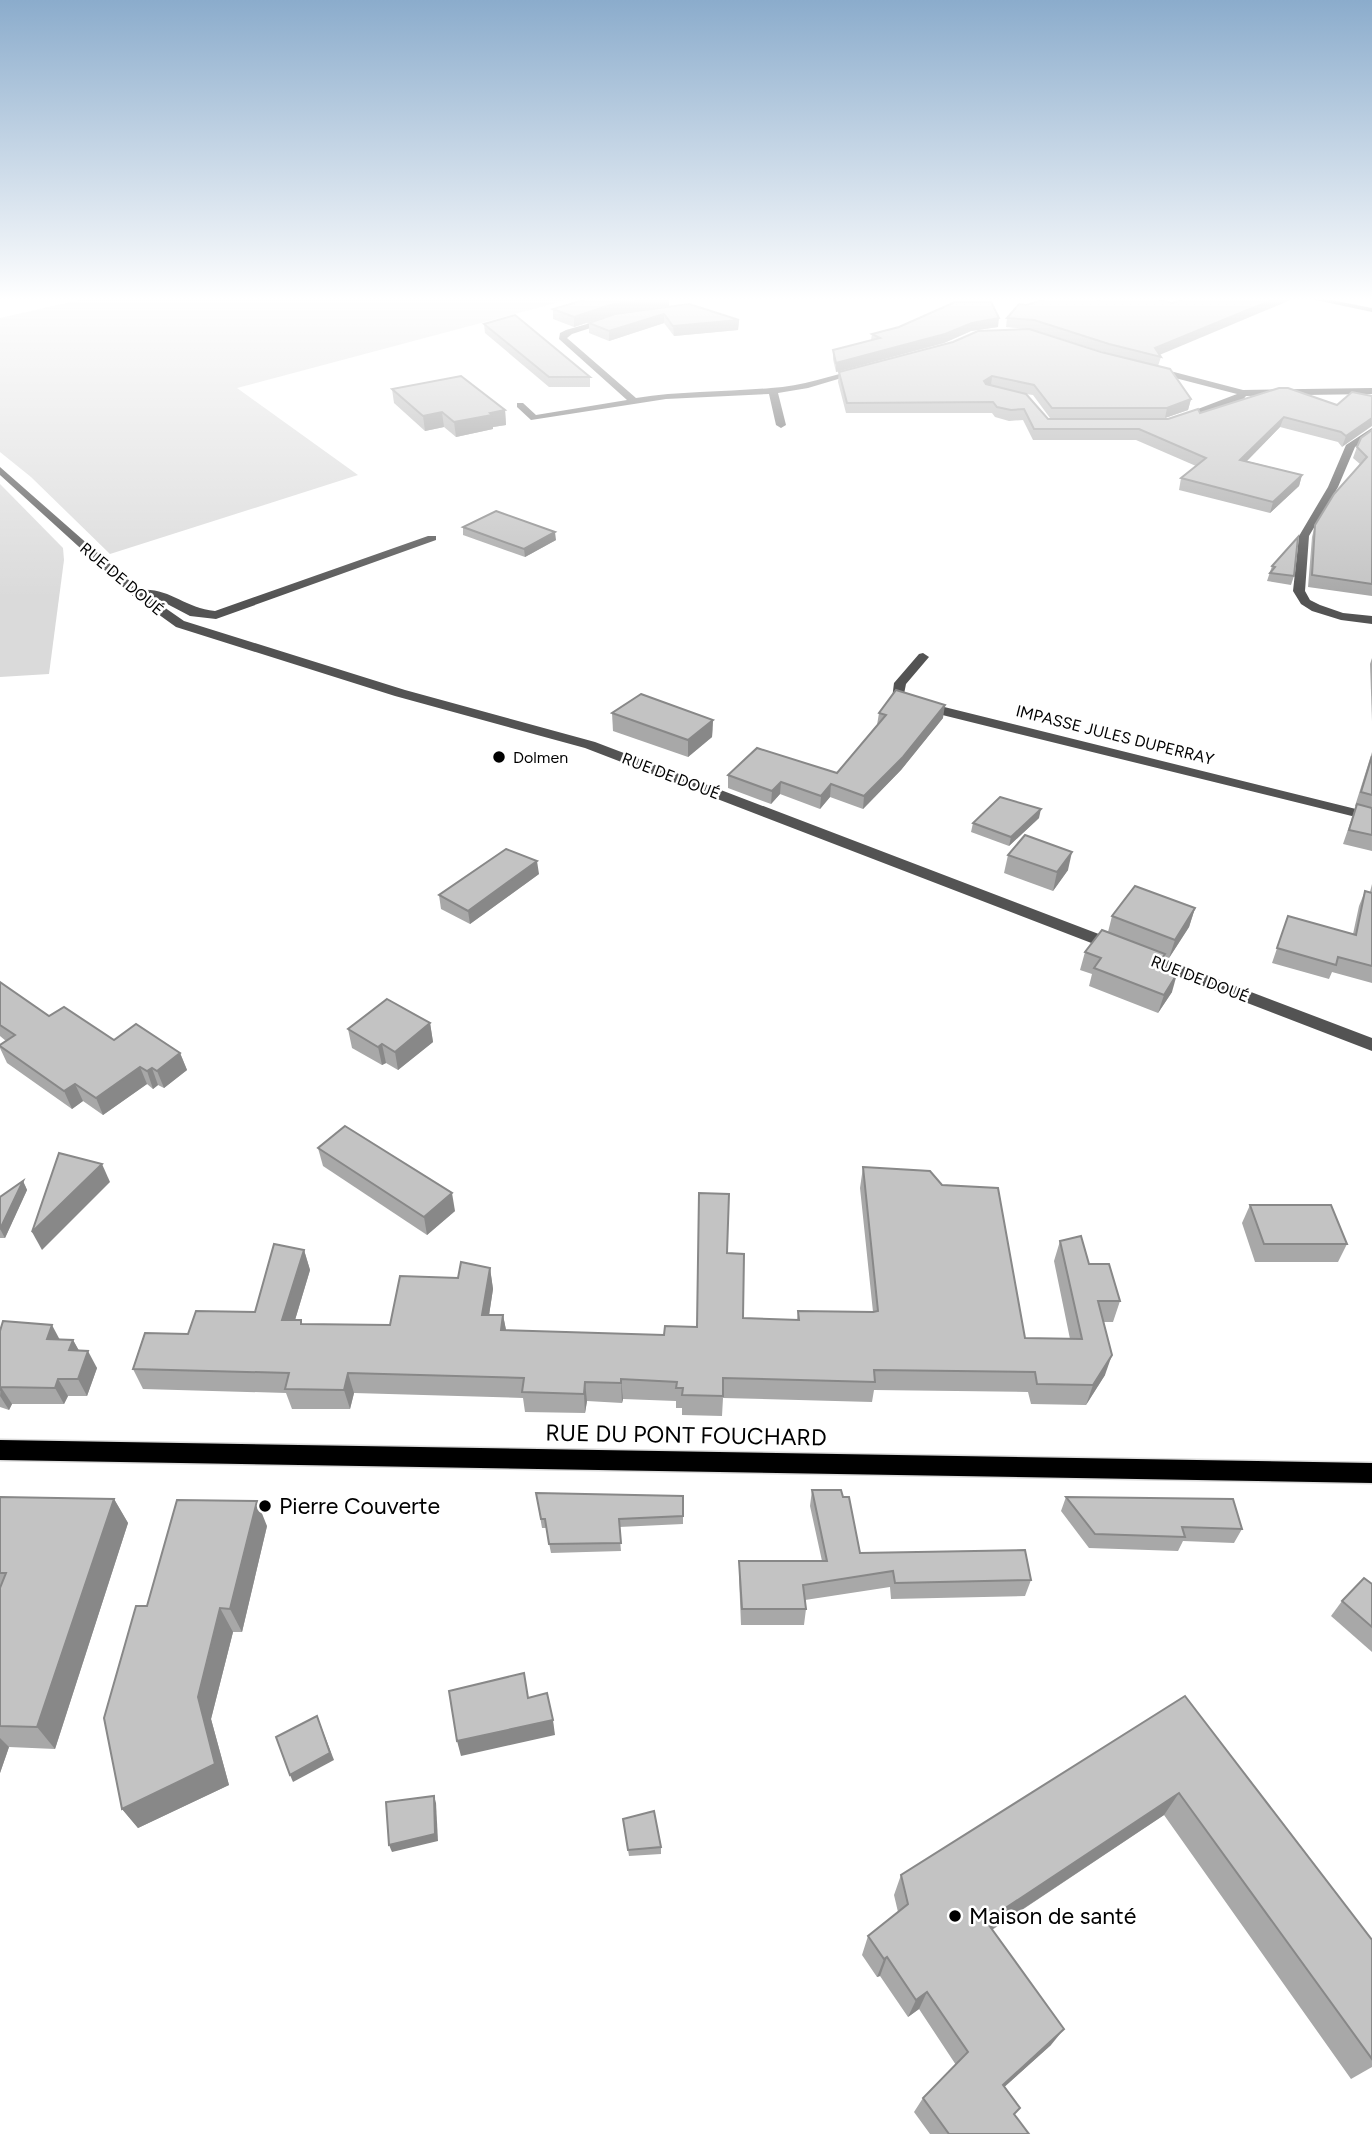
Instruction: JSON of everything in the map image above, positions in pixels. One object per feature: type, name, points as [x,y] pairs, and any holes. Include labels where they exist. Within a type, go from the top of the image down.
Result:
[{"type":"main road","name":"RUE DU PONT FOUCHARD","points":[[0,1450],[1372,1473]]},
{"type":"street","points":[[520,405],[534,418],[645,399]]},
{"type":"street","points":[[775,399],[781,425]]},
{"type":"street","points":[[1166,424],[1238,399]]},
{"type":"street","points":[[1372,431],[1351,445],[1333,486],[1304,536],[1299,591],[1305,602],[1316,608],[1341,616],[1372,620]]},
{"type":"street","name":"RUE DE DOUÉ","points":[[0,470],[137,594],[161,613],[203,634],[400,693],[590,745],[1372,1045]]},
{"type":"street","points":[[137,594],[154,593],[194,613],[216,615],[432,538]]},
{"type":"street","name":"IMPASSE JULES DUPERRAY","points":[[923,657],[901,683],[897,696],[919,705],[1372,817]]},
{"type":"shaded area","points":[[0,399],[252,399],[358,475],[110,554],[31,477],[0,452]]},
{"type":"shaded area","points":[[0,484],[63,548],[64,560],[49,674],[0,677]]},
{"type":"building","points":[[403,399],[490,399],[505,410],[454,422],[442,412],[423,416]]},
{"type":"building","points":[[846,399],[1030,399],[1048,419],[1168,419],[1198,409],[1200,413],[1246,399],[1319,399],[1337,405],[1344,399],[1372,399],[1372,418],[1346,436],[1341,432],[1284,417],[1240,460],[1302,475],[1273,502],[1181,478],[1206,458],[1139,429],[1034,429],[1024,409],[997,407],[993,402],[847,403]]},
{"type":"building","points":[[1045,399],[1191,399],[1167,408],[1052,408]]},
{"type":"building","points":[[1372,430],[1372,584],[1312,575],[1315,525],[1334,494],[1367,457],[1357,447],[1361,438]]},
{"type":"building","points":[[496,511],[555,532],[524,549],[463,527]]},
{"type":"building","points":[[1298,537],[1294,576],[1270,573],[1275,567],[1272,566]]},
{"type":"building","points":[[896,690],[945,705],[903,757],[864,796],[831,784],[821,796],[781,782],[772,791],[728,775],[757,748],[837,773],[886,715],[879,713]]},
{"type":"building","points":[[641,694],[713,720],[688,740],[612,713]]},
{"type":"building","points":[[1372,756],[1372,795],[1361,792]]},
{"type":"building","points":[[1000,797],[1041,809],[1011,837],[973,823]]},
{"type":"building","points":[[1357,804],[1372,808],[1372,835],[1349,830]]},
{"type":"building","points":[[1025,835],[1072,852],[1057,872],[1008,855]]},
{"type":"building","points":[[506,849],[537,861],[468,911],[439,895]]},
{"type":"building","points":[[1135,886],[1195,908],[1175,940],[1112,916]]},
{"type":"building","points":[[1365,891],[1372,893],[1372,966],[1338,957],[1336,965],[1277,948],[1288,916],[1356,935]]},
{"type":"building","points":[[1102,930],[1165,954],[1157,966],[1177,974],[1164,995],[1094,968],[1101,958],[1085,952]]},
{"type":"building","points":[[0,982],[49,1016],[64,1007],[114,1040],[136,1024],[180,1053],[157,1071],[152,1068],[147,1071],[140,1067],[96,1098],[75,1084],[64,1091],[0,1046],[15,1035],[0,1025]]},
{"type":"building","points":[[387,999],[430,1023],[395,1052],[382,1044],[378,1047],[348,1029]]},
{"type":"building","points":[[345,1126],[452,1193],[424,1217],[318,1148]]},
{"type":"building","points":[[59,1153],[102,1164],[32,1232]]},
{"type":"building","points":[[863,1167],[930,1171],[942,1185],[998,1188],[1025,1338],[1082,1339],[1060,1241],[1081,1236],[1089,1264],[1109,1264],[1120,1301],[1098,1301],[1112,1355],[1093,1385],[1037,1384],[1035,1372],[874,1370],[875,1382],[723,1378],[723,1396],[682,1395],[683,1388],[676,1388],[677,1382],[621,1379],[621,1383],[585,1382],[584,1394],[522,1392],[524,1378],[348,1373],[344,1390],[285,1389],[289,1373],[133,1369],[145,1333],[188,1334],[196,1311],[255,1312],[274,1244],[304,1250],[282,1320],[301,1320],[301,1324],[390,1325],[400,1276],[458,1278],[461,1262],[490,1268],[482,1315],[503,1315],[501,1330],[664,1335],[665,1326],[697,1327],[699,1193],[729,1194],[727,1253],[744,1254],[743,1318],[799,1320],[798,1311],[878,1311]]},
{"type":"building","points":[[23,1181],[0,1229],[0,1197]]},
{"type":"building","points":[[1250,1205],[1331,1205],[1347,1244],[1264,1244]]},
{"type":"building","points":[[3,1321],[52,1325],[47,1339],[73,1340],[69,1350],[88,1351],[78,1379],[58,1379],[55,1388],[1,1387],[0,1391],[0,1331]]},
{"type":"building","points":[[812,1490],[841,1490],[843,1497],[849,1497],[860,1553],[1025,1550],[1031,1580],[895,1583],[893,1571],[803,1585],[806,1609],[742,1609],[739,1561],[827,1561]]},
{"type":"building","points":[[536,1493],[683,1496],[683,1516],[619,1519],[621,1543],[549,1544],[545,1519],[541,1519]]},
{"type":"building","points":[[0,1497],[114,1499],[37,1727],[0,1726],[0,1588],[6,1573],[0,1573]]},
{"type":"building","points":[[1066,1497],[1233,1499],[1242,1529],[1182,1527],[1185,1537],[1095,1534]]},
{"type":"building","points":[[177,1500],[257,1501],[230,1609],[220,1608],[198,1697],[215,1764],[122,1809],[104,1718],[136,1606],[147,1606]]},
{"type":"building","points":[[1364,1578],[1372,1584],[1372,1627],[1342,1601]]},
{"type":"building","points":[[524,1673],[528,1698],[547,1693],[553,1720],[457,1741],[449,1691]]},
{"type":"building","points":[[1185,1696],[1372,1940],[1372,2059],[1179,1793],[986,1921],[1064,2029],[1003,2085],[1020,2108],[1014,2114],[1029,2134],[949,2134],[923,2098],[968,2052],[927,1992],[916,2000],[887,1957],[884,1959],[868,1936],[908,1904],[901,1875]]},
{"type":"building","points":[[317,1716],[330,1753],[290,1775],[276,1737]]},
{"type":"building","points":[[434,1796],[435,1834],[389,1845],[386,1802]]},
{"type":"building","points":[[654,1811],[661,1847],[628,1850],[623,1819]]},
{"type":"place","name":"Dolmen","points":[[499,757]]},
{"type":"place","name":"Pierre Couverte","points":[[265,1506]]},
{"type":"place","name":"Maison de santé","points":[[955,1916]]}]
